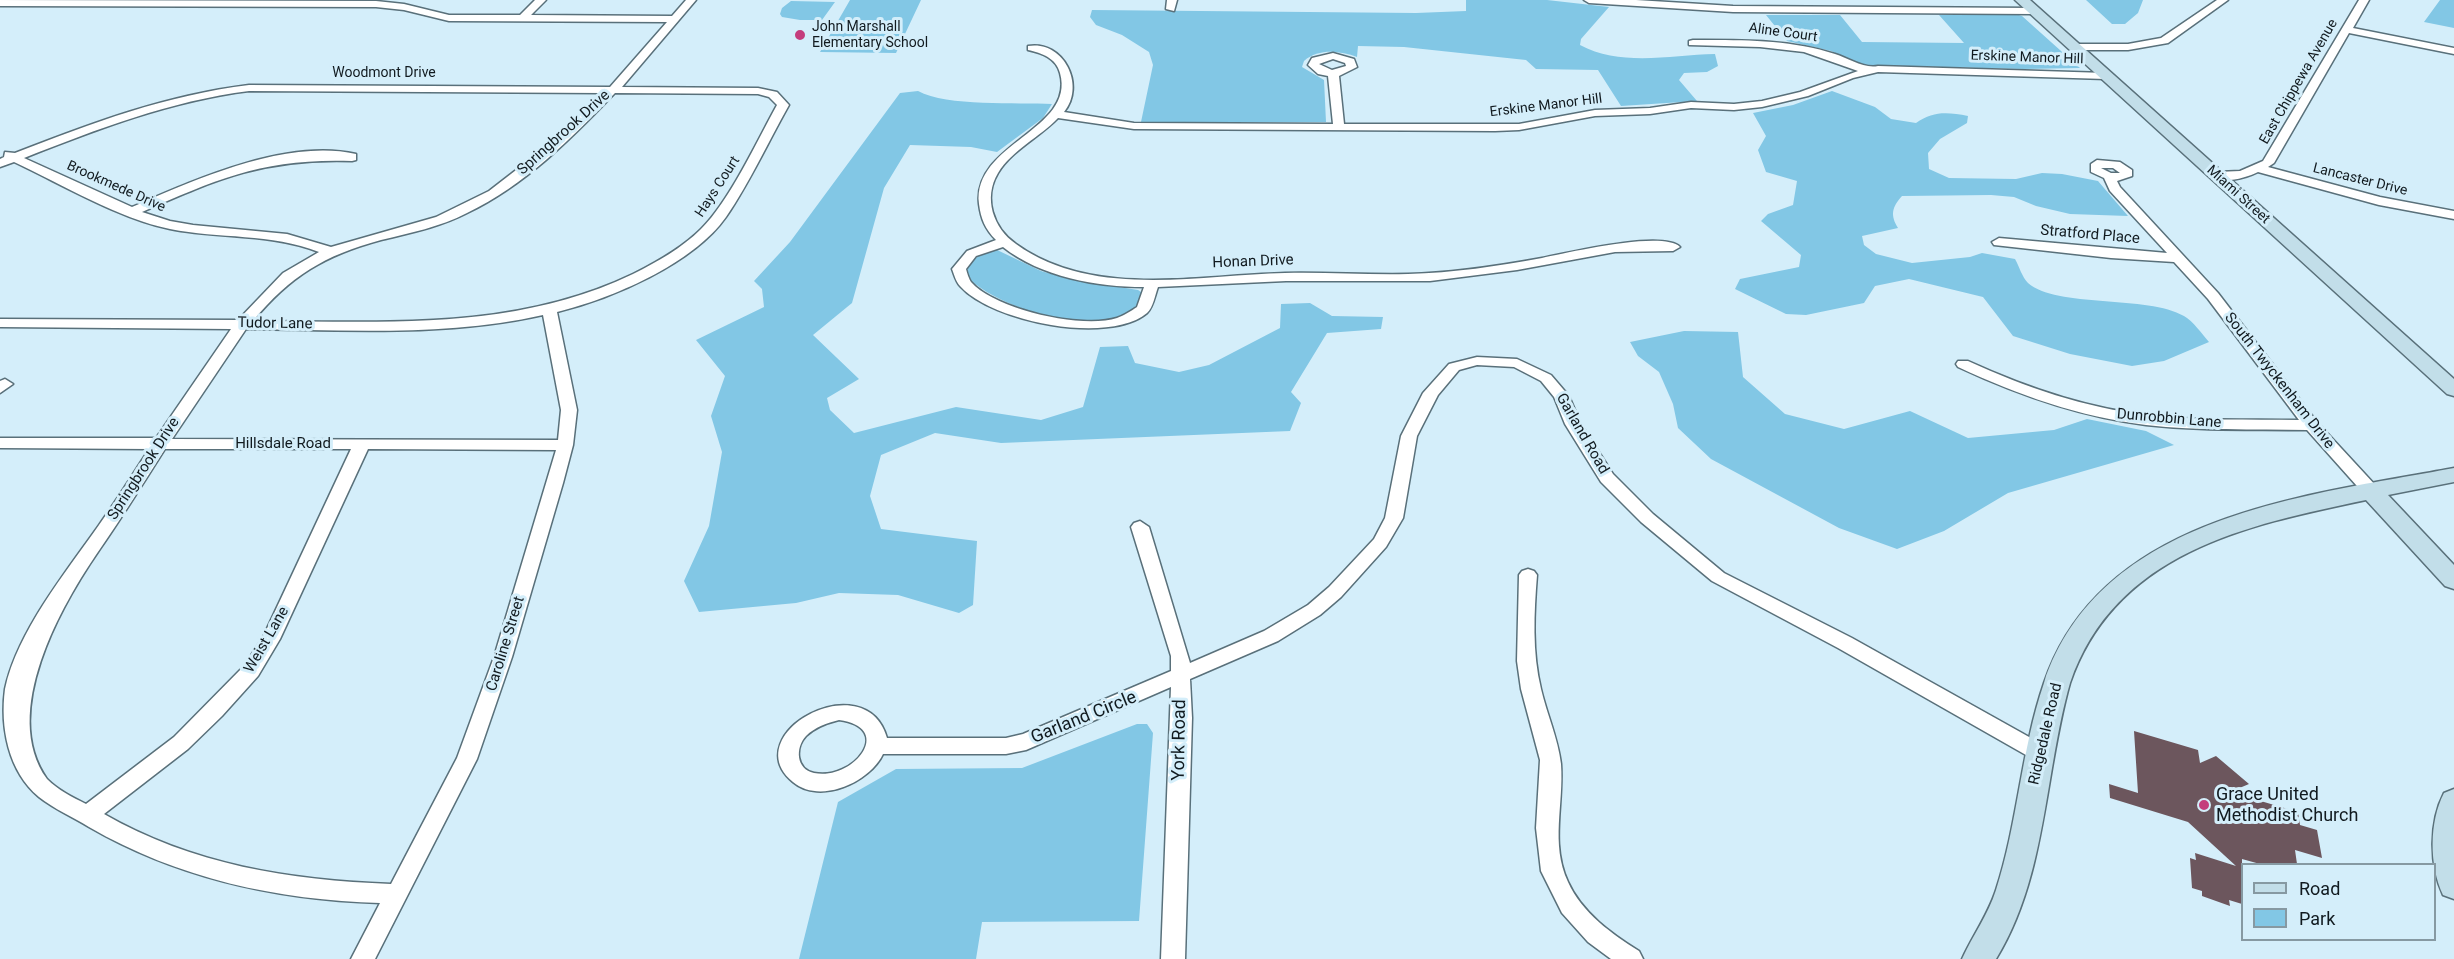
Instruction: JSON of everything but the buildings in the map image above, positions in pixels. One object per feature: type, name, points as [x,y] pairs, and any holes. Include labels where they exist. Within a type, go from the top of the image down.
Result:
[{"type":"street","points":[[0,3],[4,0]]},
{"type":"street","points":[[522,19],[541,0]]},
{"type":"street","name":"Springbrook Drive","points":[[398,894],[325,891],[238,878],[159,852],[87,815],[57,799],[35,783],[27,772],[14,738],[11,716],[14,693],[30,646],[240,324],[292,273],[331,252],[428,225],[485,198],[539,159],[611,90],[644,58],[691,0]]},
{"type":"street","points":[[1595,0],[1722,8],[1867,10],[2028,5]]},
{"type":"street","points":[[1859,0],[1867,10]]},
{"type":"street","points":[[2074,47],[2128,47],[2164,41],[2223,0]]},
{"type":"street","name":"East Chippewa Avenue","points":[[2260,169],[2273,156],[2364,0]]},
{"type":"street","points":[[0,3],[390,2],[449,18],[676,19]]},
{"type":"street","name":"Miami Street","points":[[2028,5],[2454,390]]},
{"type":"street","points":[[2348,30],[2454,51]]},
{"type":"street","name":"Aline Court","points":[[1693,43],[1749,43],[1792,48],[1836,57],[1866,70]]},
{"type":"street","points":[[1032,48],[1054,55],[1069,80],[1065,102],[1056,114]]},
{"type":"street","name":"Erskine Manor Hill","points":[[1056,114],[1134,126],[1495,128],[1533,125],[1595,113],[1650,111],[1691,105],[1749,106],[1804,94],[1866,70],[1900,69],[2106,76]]},
{"type":"street","points":[[1334,74],[1339,128]]},
{"type":"street","name":"Woodmont Drive","points":[[0,163],[157,105],[236,89],[758,91],[779,98]]},
{"type":"street","name":"Hays Court","points":[[549,309],[590,297],[632,280],[674,257],[705,233],[720,216],[781,110],[783,105],[779,98]]},
{"type":"street","name":"Honan Drive","points":[[1056,114],[1002,160],[986,184],[982,203],[989,221],[1005,242],[1031,259],[1069,273],[1111,282],[1152,285],[1265,277],[1448,276],[1636,244],[1673,247]]},
{"type":"street","name":"Brookmede Drive","points":[[0,151],[131,212],[166,225],[189,230],[282,237],[308,242],[331,252]]},
{"type":"street","points":[[131,212],[213,176],[260,161],[299,156],[352,157]]},
{"type":"street","points":[[2217,176],[2242,175],[2260,169]]},
{"type":"street","name":"Lancaster Drive","points":[[2260,169],[2379,201],[2454,215]]},
{"type":"street","name":"South Twyckenham Drive","points":[[2110,177],[2115,188],[2239,329],[2311,425],[2454,580]]},
{"type":"street","points":[[1005,242],[973,253],[963,260],[958,273],[966,286],[987,300],[1026,315],[1087,325],[1123,321],[1146,309],[1150,302],[1152,285]]},
{"type":"street","name":"Stratford Place","points":[[1999,242],[2111,255],[2178,258]]},
{"type":"street","name":"Tudor Lane","points":[[0,323],[451,325],[511,318],[549,309]]},
{"type":"street","name":"Caroline Street","points":[[363,959],[452,792],[474,739],[503,657],[565,445],[569,410],[549,309]]},
{"type":"street","name":"Garland Road","points":[[1181,676],[1270,636],[1314,610],[1335,592],[1380,543],[1394,518],[1409,436],[1438,381],[1454,367],[1465,363],[1506,362],[1529,368],[1553,384],[1583,442],[1607,478],[1647,518],[1707,570],[1743,592],[1845,643],[2040,753]]},
{"type":"street","name":"Dunrobbin Lane","points":[[1963,364],[2036,395],[2109,414],[2183,423],[2311,425]]},
{"type":"street","name":"Hillsdale Road","points":[[0,443],[565,445]]},
{"type":"street","name":"Weist Lane","points":[[87,815],[181,743],[215,711],[251,671],[276,629],[362,444]]},
{"type":"street","name":"Ridgedale Road","points":[[1978,959],[1994,938],[2012,892],[2051,699],[2067,656],[2094,615],[2117,588],[2140,568],[2172,548],[2249,518],[2454,475]]},
{"type":"street","name":"York Road","points":[[1140,527],[1180,656],[1182,718],[1173,959]]},
{"type":"street","points":[[1528,576],[1524,621],[1526,652],[1532,690],[1550,759],[1547,847],[1553,877],[1578,919],[1606,944],[1631,959]]},
{"type":"street","name":"Garland Circle","points":[[876,746],[1006,746],[1026,742],[1181,676]]},
{"type":"street","points":[[2454,801],[2448,817],[2448,850],[2454,886]]},
{"type":"green space","points":[[850,0],[921,0],[896,53],[820,52]]},
{"type":"green space","points":[[1466,0],[1547,0],[1609,7],[1581,39],[1580,45],[1596,52],[1629,58],[1715,54],[1718,66],[1707,72],[1684,73],[1679,80],[1697,101],[1621,106],[1598,70],[1536,69],[1526,60],[1404,47],[1358,46],[1357,57],[1344,53],[1323,52],[1304,61],[1302,67],[1324,80],[1326,122],[1141,122],[1153,65],[1149,52],[1122,35],[1096,25],[1090,17],[1092,10],[1416,13],[1466,11]]},
{"type":"green space","points":[[2086,0],[2143,0],[2138,13],[2125,24],[2112,24]]},
{"type":"green space","points":[[2440,0],[2454,0],[2454,28],[2424,22]]},
{"type":"green space","points":[[791,1],[835,2],[822,20],[800,20],[782,17],[780,14],[782,8]]},
{"type":"green space","points":[[2016,14],[2022,16],[2080,68],[1861,65],[1831,51],[1787,41],[1766,15],[1840,15],[1862,42],[1964,43],[1939,15]]},
{"type":"green space","points":[[918,91],[946,100],[964,102],[1052,104],[1043,118],[997,152],[971,147],[910,145],[884,188],[852,303],[813,335],[859,379],[827,398],[830,410],[854,433],[956,407],[1041,420],[1083,407],[1100,347],[1128,346],[1135,363],[1179,372],[1209,365],[1280,328],[1281,304],[1310,303],[1332,316],[1383,317],[1381,329],[1327,333],[1291,392],[1301,403],[1290,431],[1001,443],[935,433],[881,455],[870,496],[881,529],[977,541],[973,605],[959,613],[898,595],[839,593],[796,603],[699,612],[684,581],[709,526],[722,452],[711,416],[725,376],[696,340],[764,307],[762,289],[754,281],[790,242],[900,93]]},
{"type":"green space","points":[[1832,91],[1875,107],[1891,119],[1916,123],[1928,116],[1940,114],[1968,116],[1967,123],[1940,139],[1928,153],[1929,169],[1949,178],[2016,179],[2042,173],[2062,174],[2098,181],[2128,216],[2070,214],[2036,206],[2014,197],[1902,196],[1893,211],[1898,228],[1862,236],[1864,245],[1876,254],[1912,263],[1970,257],[1982,253],[2015,259],[2026,281],[2041,291],[2059,296],[2168,310],[2187,318],[2209,342],[2164,361],[2132,366],[2070,354],[2013,336],[1983,297],[1909,279],[1875,286],[1864,303],[1806,315],[1786,314],[1735,289],[1740,279],[1799,267],[1801,255],[1761,221],[1768,214],[1793,205],[1797,181],[1766,172],[1758,150],[1766,136],[1753,113],[1793,105]]},
{"type":"green space","points":[[995,249],[1041,271],[1069,279],[1138,290],[1144,294],[1140,309],[1117,318],[1077,321],[1018,307],[999,299],[969,279],[967,265],[985,251]]},
{"type":"green space","points":[[1684,331],[1738,332],[1743,377],[1785,414],[1844,429],[1910,411],[1968,438],[2054,430],[2087,419],[2146,431],[2174,445],[2008,493],[1944,531],[1897,549],[1839,528],[1711,459],[1678,428],[1673,404],[1659,372],[1638,356],[1630,342]]},
{"type":"green space","points":[[1137,724],[1147,724],[1153,733],[1139,921],[982,922],[976,959],[799,959],[838,802],[896,769],[1022,768]]},
{"type":"place","name":"John Marshall Elementary School","points":[[800,35]]},
{"type":"place","name":"Grace United Methodist Church","points":[[2204,805]]}]
